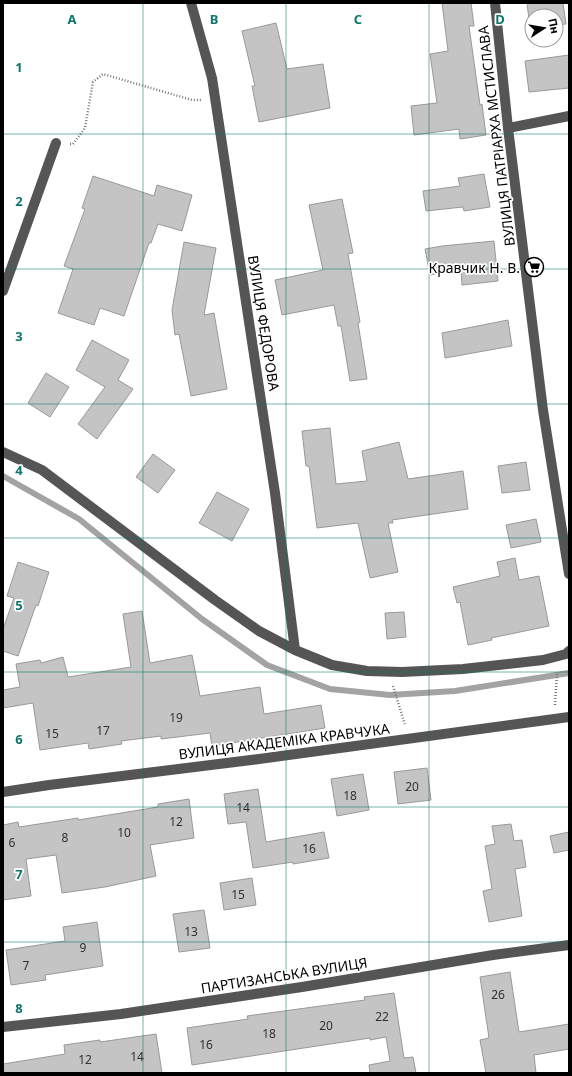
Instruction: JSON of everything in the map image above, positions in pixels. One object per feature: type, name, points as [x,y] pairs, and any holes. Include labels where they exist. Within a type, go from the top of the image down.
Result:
[{"type":"street","name":"ВУЛИЦЯ ФЕДОРОВА","points":[[191,3],[212,78],[216,100],[275,493],[295,650]]},
{"type":"street","name":"ВУЛИЦЯ ПАТРІАРХА МСТИСЛАВА","points":[[495,3],[508,128],[543,410],[569,574]]},
{"type":"street","points":[[508,128],[569,116]]},
{"type":"street","points":[[3,291],[56,143]]},
{"type":"street","points":[[3,452],[42,470],[259,631],[295,650],[332,665],[367,671],[402,672],[463,669],[543,660],[566,654],[569,651]]},
{"type":"street","name":"ВУЛИЦЯ АКАДЕМІКА КРАВЧУКА","points":[[3,792],[569,717]]},
{"type":"street","name":"ПАРТИЗАНСЬКА ВУЛИЦЯ","points":[[3,1027],[121,1014],[310,986],[493,955],[569,945]]},
{"type":"path","points":[[56,143],[73,144],[85,128],[93,82],[104,74],[192,100],[216,100]]},
{"type":"path","points":[[556,685],[557,665]]},
{"type":"path","points":[[393,685],[409,739]]},
{"type":"building","points":[[442,3],[471,3],[474,26],[469,26],[480,105],[482,104],[486,135],[460,139],[459,129],[414,135],[411,106],[437,103],[430,54],[448,51]]},
{"type":"building","points":[[527,3],[563,3],[564,8],[528,8]]},
{"type":"building","points":[[564,10],[566,24],[564,24]]},
{"type":"building","points":[[276,23],[287,69],[323,64],[330,108],[259,122],[252,86],[255,86],[242,31]]},
{"type":"building","points":[[569,55],[569,88],[529,92],[525,61]]},
{"type":"building","points":[[484,174],[490,207],[464,211],[463,207],[426,211],[423,191],[460,186],[458,178]]},
{"type":"building","points":[[93,176],[154,196],[157,185],[192,195],[182,231],[158,224],[151,243],[149,243],[124,316],[100,308],[94,325],[58,313],[73,269],[64,266],[85,209],[82,208]]},
{"type":"building","points":[[342,199],[353,253],[348,254],[360,322],[358,323],[367,379],[350,381],[341,326],[338,326],[334,305],[282,315],[275,280],[323,270],[309,205]]},
{"type":"building","points":[[494,241],[498,281],[462,285],[461,269],[430,275],[425,249]]},
{"type":"building","points":[[184,242],[216,248],[204,315],[214,313],[227,389],[191,396],[179,334],[175,335],[172,310]]},
{"type":"building","points":[[508,320],[512,346],[445,358],[442,333]]},
{"type":"building","points":[[92,340],[129,360],[118,380],[133,389],[97,439],[78,424],[105,387],[76,370]]},
{"type":"building","points":[[46,373],[69,387],[50,417],[28,403]]},
{"type":"building","points":[[330,428],[336,484],[367,481],[362,451],[399,442],[408,479],[463,471],[468,509],[392,520],[393,523],[388,523],[398,572],[370,578],[358,523],[317,528],[309,466],[306,466],[302,431]]},
{"type":"building","points":[[153,454],[175,470],[158,493],[136,477]]},
{"type":"building","points":[[526,462],[530,490],[502,493],[498,466]]},
{"type":"building","points":[[217,492],[249,509],[232,541],[199,523]]},
{"type":"building","points":[[536,519],[541,542],[511,548],[506,525]]},
{"type":"building","points":[[515,558],[519,580],[539,576],[549,626],[491,638],[492,640],[468,645],[460,602],[457,603],[453,587],[500,576],[497,562]]},
{"type":"building","points":[[18,562],[49,572],[38,606],[36,605],[18,656],[3,651],[3,629],[14,598],[7,596]]},
{"type":"building","points":[[142,611],[150,663],[192,655],[200,696],[260,687],[264,714],[321,705],[325,728],[212,746],[210,733],[161,739],[161,736],[121,741],[122,744],[89,749],[88,743],[40,750],[33,703],[3,708],[3,690],[20,687],[16,664],[40,660],[41,663],[63,657],[68,677],[131,667],[123,614]]},
{"type":"building","points":[[404,612],[406,637],[387,639],[385,613]]},
{"type":"building","points":[[427,768],[431,800],[398,804],[394,772]]},
{"type":"building","points":[[363,774],[369,810],[337,816],[331,779]]},
{"type":"building","points":[[258,789],[266,842],[324,832],[329,858],[293,864],[293,862],[253,868],[246,822],[228,824],[224,794]]},
{"type":"building","points":[[189,799],[194,838],[150,845],[156,876],[105,887],[62,893],[56,855],[26,859],[31,896],[3,900],[3,825],[18,822],[19,827],[78,818],[78,820],[158,807],[158,804]]},
{"type":"building","points":[[511,824],[514,841],[522,840],[526,867],[515,869],[522,916],[489,922],[483,891],[492,889],[485,846],[495,844],[492,826]]},
{"type":"building","points":[[569,832],[569,850],[554,853],[550,836]]},
{"type":"building","points":[[252,878],[256,905],[224,910],[220,883]]},
{"type":"building","points":[[204,910],[210,948],[179,952],[173,914]]},
{"type":"building","points":[[97,922],[103,966],[45,975],[46,980],[11,985],[6,950],[65,941],[63,927]]},
{"type":"building","points":[[510,972],[519,1032],[569,1024],[569,1049],[534,1055],[536,1073],[486,1073],[480,1040],[489,1038],[480,977]]},
{"type":"building","points":[[394,993],[404,1058],[413,1057],[416,1073],[370,1073],[369,1065],[390,1061],[386,1037],[370,1040],[370,1038],[192,1065],[187,1028],[248,1019],[247,1016],[365,1000],[364,997]]},
{"type":"building","points":[[156,1034],[162,1073],[3,1073],[3,1064],[65,1054],[64,1045],[100,1040],[100,1042]]},
{"type":"waterway","points":[[3,476],[79,519],[202,619],[267,665],[330,689],[390,695],[455,691],[569,673]]},
{"type":"place","name":"Кравчик Н. В.","points":[[534,267]]}]
